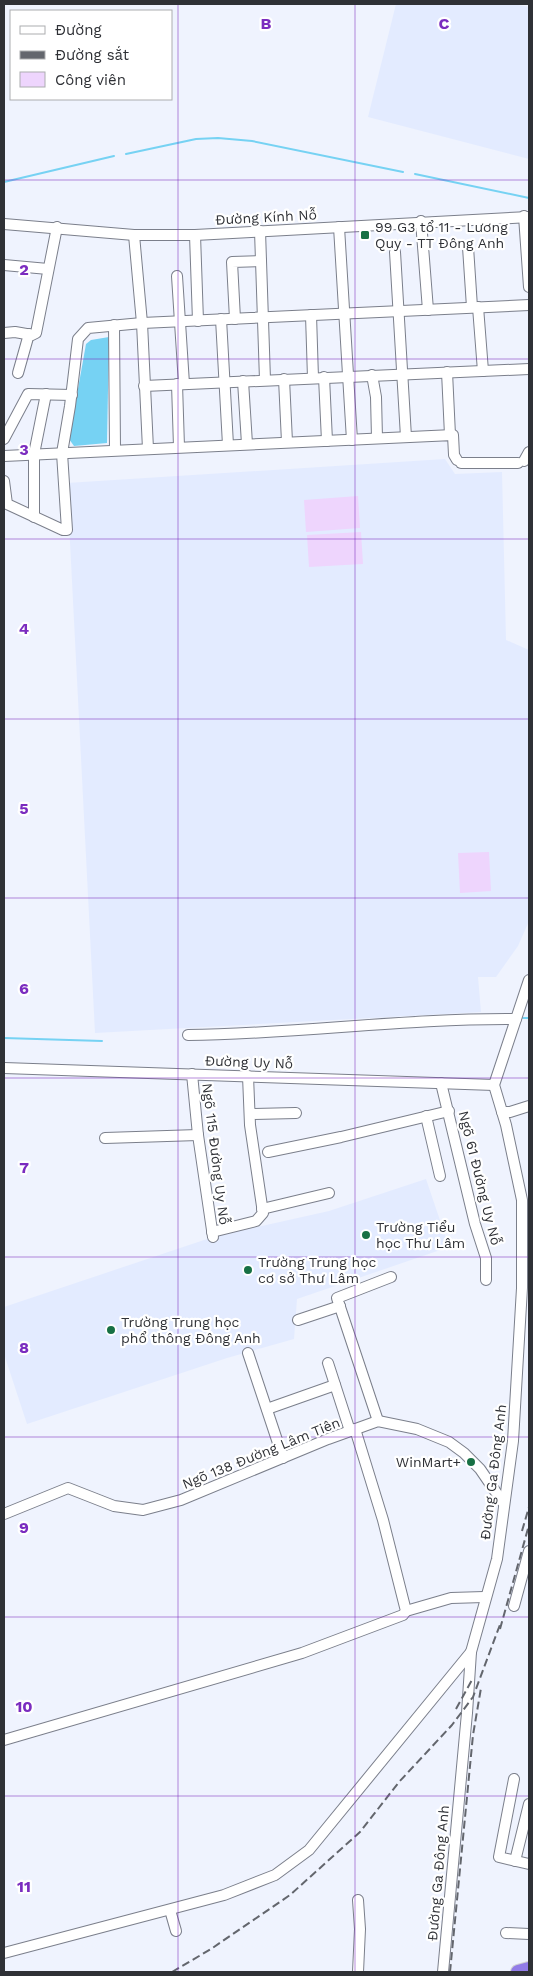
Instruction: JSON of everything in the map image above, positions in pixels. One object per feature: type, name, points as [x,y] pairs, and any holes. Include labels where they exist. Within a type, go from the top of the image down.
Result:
[{"type":"highway","points":[[518,1972],[529,1969]]},
{"type":"street","name":"Đường Kính Nỗ","points":[[4,224],[134,235],[195,235],[527,216]]},
{"type":"street","points":[[527,216],[529,287]]},
{"type":"street","points":[[422,221],[428,310]]},
{"type":"street","points":[[4,333],[36,333],[57,227]]},
{"type":"street","points":[[339,227],[352,440]]},
{"type":"street","points":[[260,231],[265,380]]},
{"type":"street","points":[[134,235],[142,324],[148,449]]},
{"type":"street","points":[[195,235],[198,321]]},
{"type":"street","points":[[468,247],[482,370]]},
{"type":"street","points":[[395,252],[406,437]]},
{"type":"street","points":[[235,319],[232,262],[261,261]]},
{"type":"street","points":[[4,265],[48,270]]},
{"type":"street","points":[[178,276],[181,321],[179,447]]},
{"type":"street","points":[[4,481],[7,504],[63,530],[67,530],[62,453],[72,395],[78,339],[88,328],[181,321],[529,305]]},
{"type":"street","points":[[312,315],[313,378]]},
{"type":"street","points":[[222,319],[228,445]]},
{"type":"street","points":[[114,325],[115,450]]},
{"type":"street","points":[[18,372],[29,334]]},
{"type":"street","points":[[144,386],[529,369]]},
{"type":"street","points":[[447,372],[450,435]]},
{"type":"street","points":[[372,375],[376,397],[377,438]]},
{"type":"street","points":[[324,377],[327,441]]},
{"type":"street","points":[[284,379],[287,442]]},
{"type":"street","points":[[243,381],[247,444]]},
{"type":"street","points":[[4,439],[28,394],[72,395]]},
{"type":"street","points":[[34,517],[34,454],[46,394]]},
{"type":"street","points":[[4,456],[453,435],[459,461],[524,459]]},
{"type":"street","points":[[494,1085],[529,980]]},
{"type":"street","points":[[188,1035],[378,1024],[516,1019]]},
{"type":"street","name":"Đường Uy Nỗ","points":[[4,1068],[494,1085]]},
{"type":"street","name":"Ngõ 115 Đường Uy Nỗ","points":[[192,1074],[198,1136],[213,1235],[256,1220],[263,1213],[262,1209]]},
{"type":"street","points":[[248,1076],[250,1114],[262,1209],[329,1193]]},
{"type":"street","name":"Ngõ 61 Đường Uy Nỗ","points":[[441,1083],[475,1224],[486,1258],[486,1280]]},
{"type":"street","name":"Đường Ga Đông Anh","points":[[443,1972],[471,1652],[484,1597],[497,1559],[513,1441],[522,1288],[526,1214],[494,1085]]},
{"type":"street","points":[[502,1112],[510,1112],[529,1106]]},
{"type":"street","points":[[268,1152],[341,1137],[448,1111]]},
{"type":"street","points":[[250,1114],[296,1113]]},
{"type":"street","points":[[426,1116],[440,1176]]},
{"type":"street","points":[[105,1138],[198,1136]]},
{"type":"street","points":[[391,1277],[337,1298],[378,1421],[423,1430],[449,1442],[464,1453],[480,1469],[504,1504]]},
{"type":"street","points":[[298,1320],[340,1306]]},
{"type":"street","points":[[248,1353],[283,1458]]},
{"type":"street","points":[[328,1363],[383,1520],[406,1611]]},
{"type":"street","points":[[267,1409],[336,1385]]},
{"type":"street","name":"Ngõ 138 Đường Lâm Tiên","points":[[4,1514],[68,1488],[114,1506],[143,1510],[181,1500],[378,1421]]},
{"type":"street","points":[[514,1606],[529,1551]]},
{"type":"street","points":[[4,1740],[302,1653],[398,1618],[406,1611],[451,1598],[484,1597]]},
{"type":"street","points":[[4,1954],[170,1910],[224,1894],[275,1875],[309,1850],[471,1652]]},
{"type":"street","points":[[514,1779],[499,1857],[529,1864]]},
{"type":"street","points":[[515,1861],[529,1804]]},
{"type":"street","points":[[358,1900],[360,1929],[358,1972]]},
{"type":"street","points":[[170,1910],[176,1931]]},
{"type":"street","points":[[506,1933],[529,1934]]},
{"type":"shaded area","points":[[396,4],[513,4],[529,7],[529,159],[368,117]]},
{"type":"shaded area","points":[[445,459],[455,474],[502,472],[506,640],[529,650],[529,921],[518,946],[496,977],[478,977],[481,1012],[95,1033],[67,483]]},
{"type":"shaded area","points":[[426,1179],[449,1247],[297,1299],[294,1339],[227,1358],[27,1424],[4,1354],[4,1307],[213,1237],[329,1211]]},
{"type":"green space","points":[[358,496],[360,528],[306,532],[304,500]]},
{"type":"green space","points":[[361,532],[363,564],[309,567],[307,535]]},
{"type":"green space","points":[[489,852],[491,891],[460,893],[458,853]]},
{"type":"water","points":[[109,337],[107,443],[74,446],[69,439],[86,344],[91,340]]},
{"type":"waterway","points":[[126,154],[196,139],[218,138],[252,141],[403,172]]},
{"type":"waterway","points":[[4,182],[114,156]]},
{"type":"waterway","points":[[415,174],[529,198]]},
{"type":"waterway","points":[[523,1018],[529,1018]]},
{"type":"waterway","points":[[4,1038],[102,1041]]},
{"type":"railway","points":[[522,1531],[529,1507]]},
{"type":"railway","points":[[500,1629],[529,1525]]},
{"type":"railway","points":[[172,1972],[211,1949],[290,1895],[360,1832],[399,1782],[452,1725],[473,1697],[501,1622]]},
{"type":"railway","points":[[456,1709],[473,1678]]},
{"type":"railway","points":[[450,1972],[473,1735],[481,1688]]},
{"type":"place","name":"99 G3 tổ 11 - Lương Quy - TT Đông Anh","points":[[365,235]]},
{"type":"place","name":"Trường Tiểu học Thư Lâm","points":[[366,1235]]},
{"type":"place","name":"Trường Trung học cơ sở Thư Lâm","points":[[248,1270]]},
{"type":"place","name":"Trường Trung học phổ thông Đông Anh","points":[[111,1330]]},
{"type":"place","name":"WinMart+","points":[[471,1462]]}]
